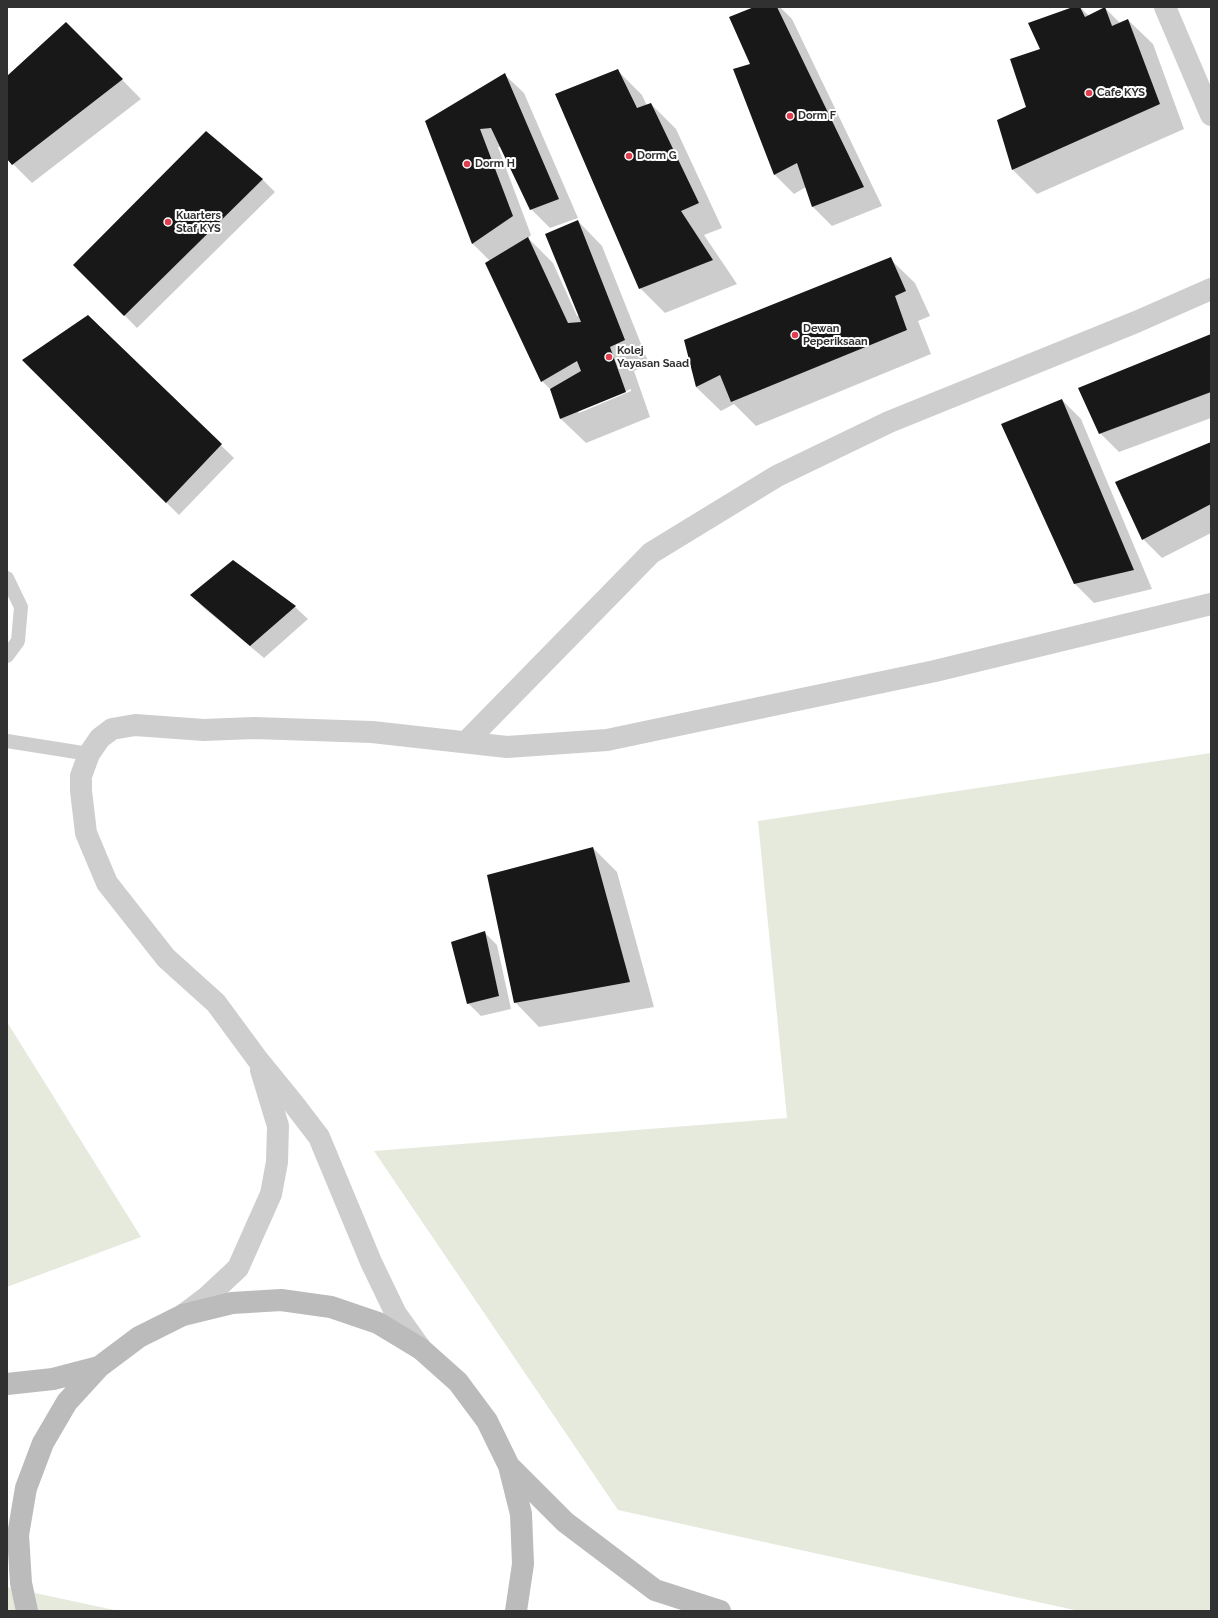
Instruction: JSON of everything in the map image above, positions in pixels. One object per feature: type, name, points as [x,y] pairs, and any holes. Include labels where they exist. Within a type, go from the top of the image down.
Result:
[{"type":"street","points":[[1166,7],[1211,115]]},
{"type":"street","points":[[466,742],[651,554],[777,476],[889,422],[1136,322],[1211,289]]},
{"type":"street","points":[[421,1349],[396,1314],[371,1262],[318,1137],[216,1003],[166,958],[107,883],[86,833],[81,791],[81,776],[89,754],[100,738],[112,729],[134,725],[204,730],[254,728],[372,732],[507,747],[607,740],[935,671],[1211,604]]},
{"type":"street","points":[[27,1611],[20,1583],[18,1535],[26,1488],[43,1443],[67,1402],[99,1367],[139,1337],[183,1315],[208,1297],[238,1268],[271,1194],[277,1162],[278,1126],[258,1060]]},
{"type":"street","points":[[183,1315],[232,1303],[281,1300],[331,1307],[378,1323],[421,1349],[458,1382],[487,1421],[509,1466],[521,1514],[522,1528],[523,1564],[516,1611]]},
{"type":"street","points":[[7,1384],[53,1379],[99,1367]]},
{"type":"street","points":[[509,1466],[565,1522],[655,1590],[720,1611]]},
{"type":"street","points":[[7,1557],[20,1583]]},
{"type":"lane","points":[[7,578],[21,607],[18,641],[7,656]]},
{"type":"lane","points":[[7,741],[89,754]]},
{"type":"shaded area","points":[[1211,753],[1211,1611],[1079,1611],[618,1510],[374,1151],[787,1118],[758,821]]},
{"type":"shaded area","points":[[7,1022],[141,1237],[7,1287]]},
{"type":"shaded area","points":[[7,1587],[119,1611],[7,1611]]},
{"type":"building","name":"Dorm F","points":[[754,7],[777,7],[864,187],[812,207],[797,163],[774,175],[733,69],[750,64],[729,17]]},
{"type":"building","name":"Cafe KYS","points":[[1073,7],[1080,7],[1085,17],[1105,7],[1112,26],[1128,19],[1160,104],[1012,170],[997,120],[1026,107],[1010,59],[1040,49],[1028,23]]},
{"type":"building","points":[[66,22],[123,79],[12,165],[7,159],[7,76]]},
{"type":"building","name":"Dorm G","points":[[618,69],[637,108],[651,103],[699,203],[681,211],[713,260],[639,289],[555,94]]},
{"type":"building","name":"Dorm H","points":[[505,73],[559,199],[530,210],[491,128],[480,129],[513,216],[472,244],[425,121]]},
{"type":"building","name":"Kuarters Staf KYS","points":[[206,131],[263,179],[124,316],[73,265]]},
{"type":"building","points":[[578,220],[625,340],[610,347],[626,392],[560,419],[550,389],[581,371],[577,361],[541,382],[485,263],[528,237],[568,323],[581,322],[545,234]]},
{"type":"building","name":"Dewan Peperiksaan","points":[[891,257],[906,291],[895,296],[907,330],[731,402],[720,375],[696,387],[684,340]]},
{"type":"building","points":[[88,315],[222,444],[166,503],[22,360]]},
{"type":"building","points":[[1211,334],[1211,392],[1099,434],[1078,388]]},
{"type":"building","points":[[1062,399],[1134,570],[1074,584],[1001,424]]},
{"type":"building","points":[[1211,442],[1211,504],[1142,540],[1115,482]]},
{"type":"building","points":[[233,560],[296,606],[250,646],[190,595]]},
{"type":"building","points":[[593,847],[630,982],[514,1003],[487,875]]},
{"type":"building","points":[[485,931],[499,996],[467,1004],[451,942]]},
{"type":"place","name":"Cafe KYS","points":[[1089,93]]},
{"type":"place","name":"Dorm F","points":[[790,116]]},
{"type":"place","name":"Dorm G","points":[[629,156]]},
{"type":"place","name":"Dorm H","points":[[467,164]]},
{"type":"place","name":"Kuarters Staf KYS","points":[[168,222]]},
{"type":"place","name":"Dewan Peperiksaan","points":[[795,335]]},
{"type":"place","name":"Kolej Yayasan Saad","points":[[609,357]]}]
